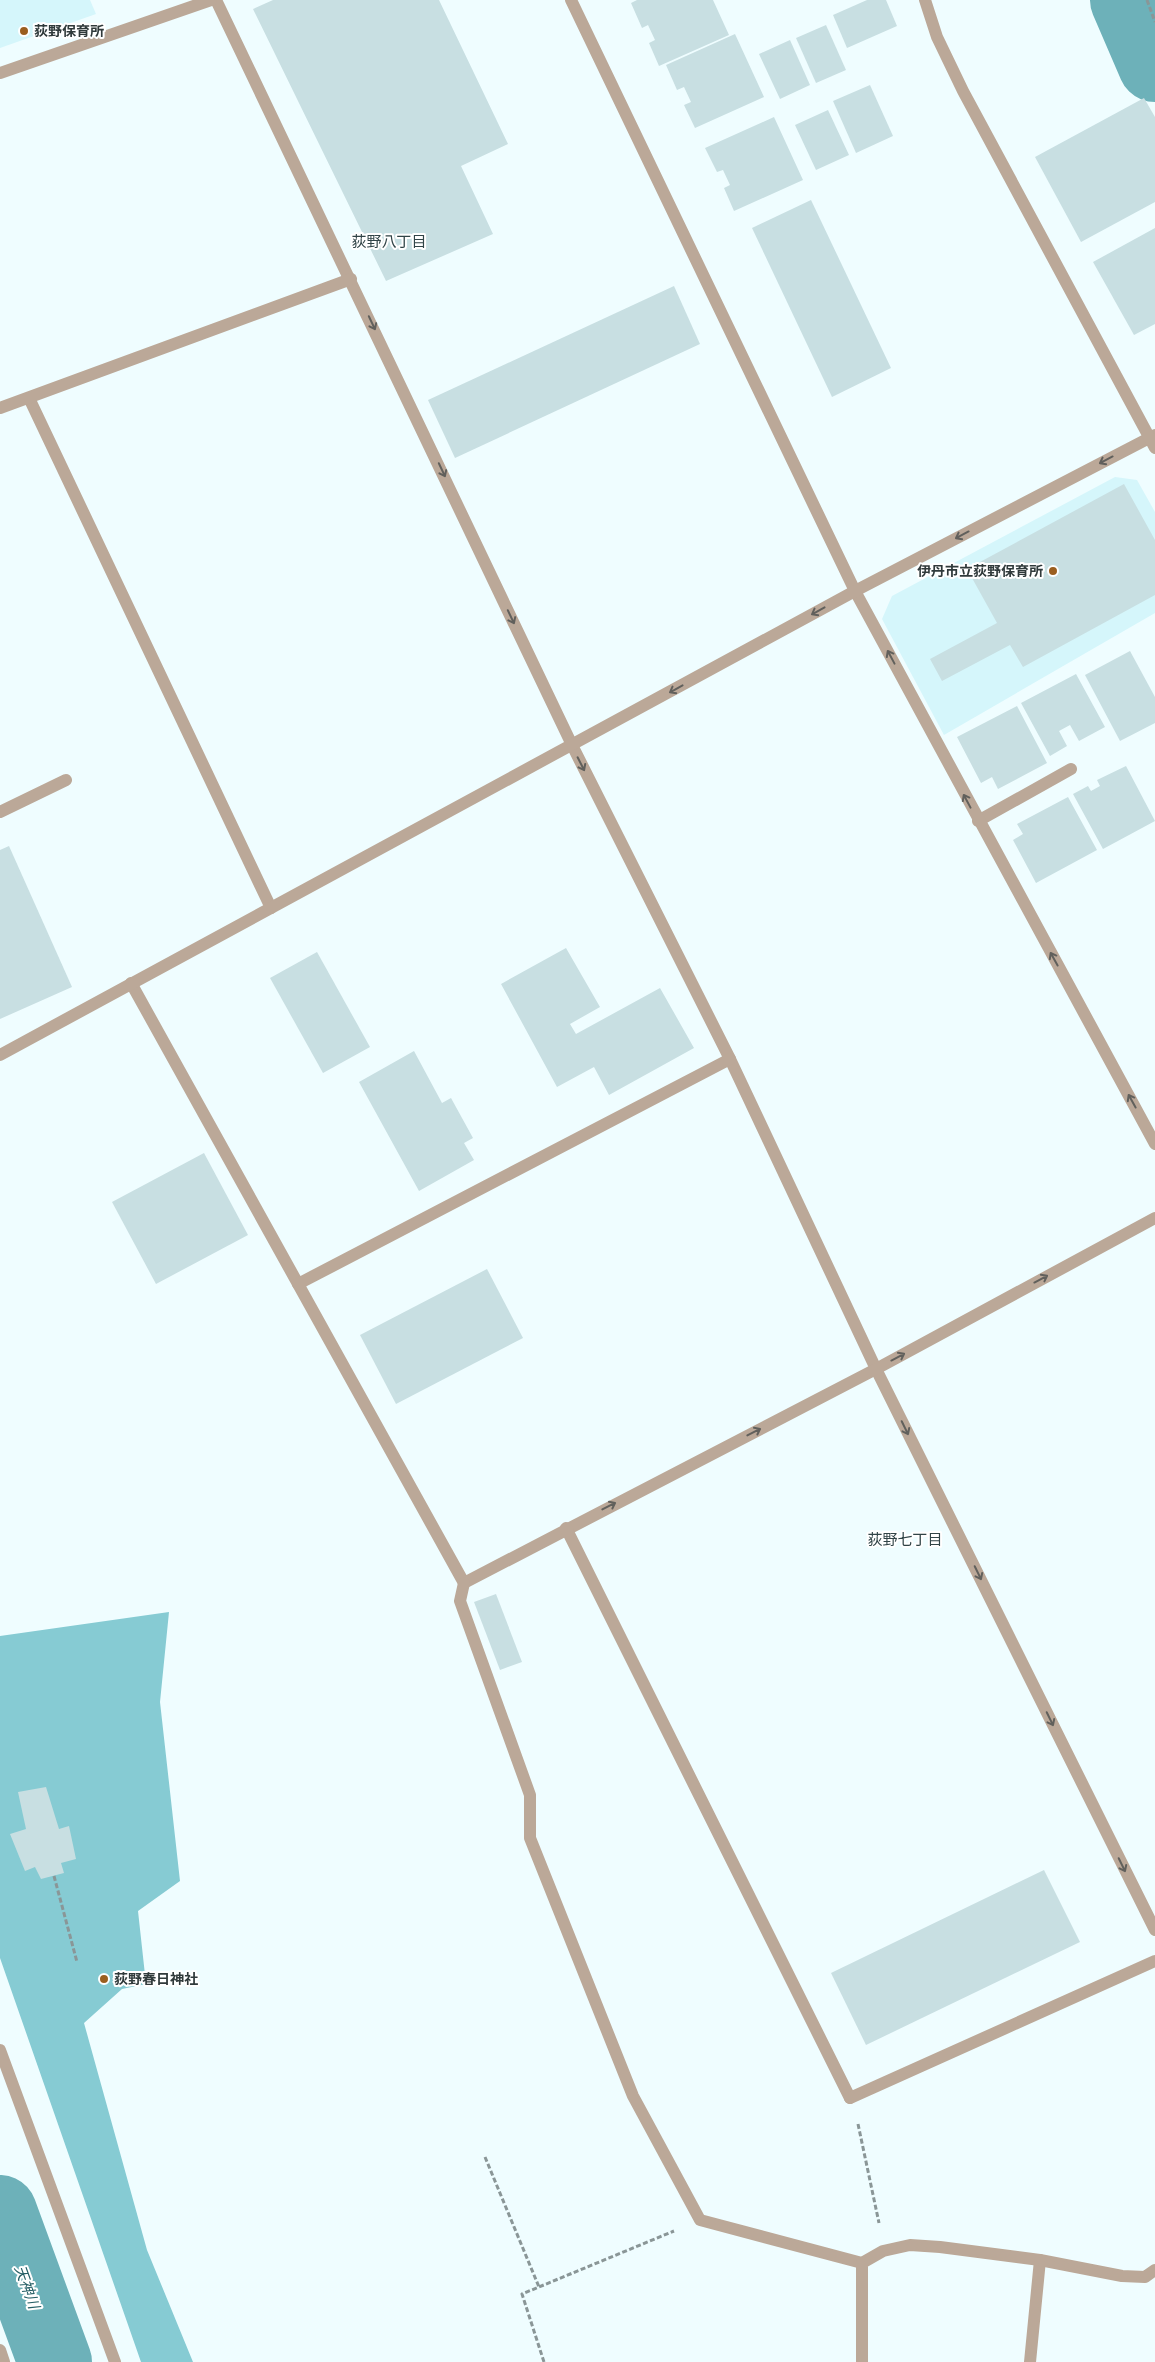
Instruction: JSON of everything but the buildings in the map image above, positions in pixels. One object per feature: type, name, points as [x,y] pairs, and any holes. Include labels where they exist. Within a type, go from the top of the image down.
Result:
[{"type":"street","points":[[0,73],[211,0]]},
{"type":"street","points":[[216,0],[351,279],[572,745],[730,1058],[876,1369],[1155,1930]]},
{"type":"street","points":[[571,0],[855,591],[978,821],[1155,1144]]},
{"type":"street","points":[[0,1055],[855,591],[1153,440],[963,91],[937,37],[925,0]]},
{"type":"street","points":[[0,408],[351,279]]},
{"type":"street","points":[[29,398],[271,908]]},
{"type":"street","points":[[978,821],[1071,769]]},
{"type":"street","points":[[0,812],[66,780]]},
{"type":"street","points":[[131,983],[464,1583],[460,1601],[530,1795],[530,1838],[633,2096],[700,2220],[862,2263],[883,2251],[910,2245],[1040,2260],[1122,2276],[1145,2277],[1155,2270]]},
{"type":"street","points":[[298,1284],[730,1058]]},
{"type":"street","points":[[464,1583],[566,1528],[876,1369],[1155,1218]]},
{"type":"street","points":[[566,1528],[850,2098],[1155,1961]]},
{"type":"street","points":[[0,2050],[115,2362]]},
{"type":"street","points":[[1030,2362],[1040,2260]]},
{"type":"street","points":[[862,2263],[862,2362]]},
{"type":"street","points":[[0,2350],[4,2362]]},
{"type":"path","points":[[1147,0],[1155,22]]},
{"type":"path","points":[[54,1876],[76,1962]]},
{"type":"path","points":[[850,2098],[872,2183],[883,2251]]},
{"type":"path","points":[[485,2156],[539,2287]]},
{"type":"path","points":[[544,2362],[522,2294],[700,2220]]},
{"type":"shaded area","name":"荻野保育所","points":[[0,0],[90,0],[96,14],[0,48]]},
{"type":"shaded area","points":[[1115,477],[1137,480],[1155,512],[1155,613],[944,735],[882,619],[892,596]]},
{"type":"shaded area","name":"荻野春日神社","points":[[169,1612],[160,1702],[180,1881],[138,1911],[146,1984],[122,1989],[84,2023],[147,2250],[193,2362],[141,2362],[0,1958],[0,1636]]},
{"type":"waterway","points":[[1127,0],[1155,65]]},
{"type":"waterway","name":"天神川","points":[[0,2212],[55,2362]]},
{"type":"place","name":"荻野保育所","points":[[24,31]]},
{"type":"place","name":"伊丹市立荻野保育所","points":[[1053,571]]},
{"type":"place","name":"荻野春日神社","points":[[104,1979]]},
{"type":"district","name":"荻野八丁目","points":[[389,242]]},
{"type":"district","name":"荻野七丁目","points":[[905,1540]]}]
